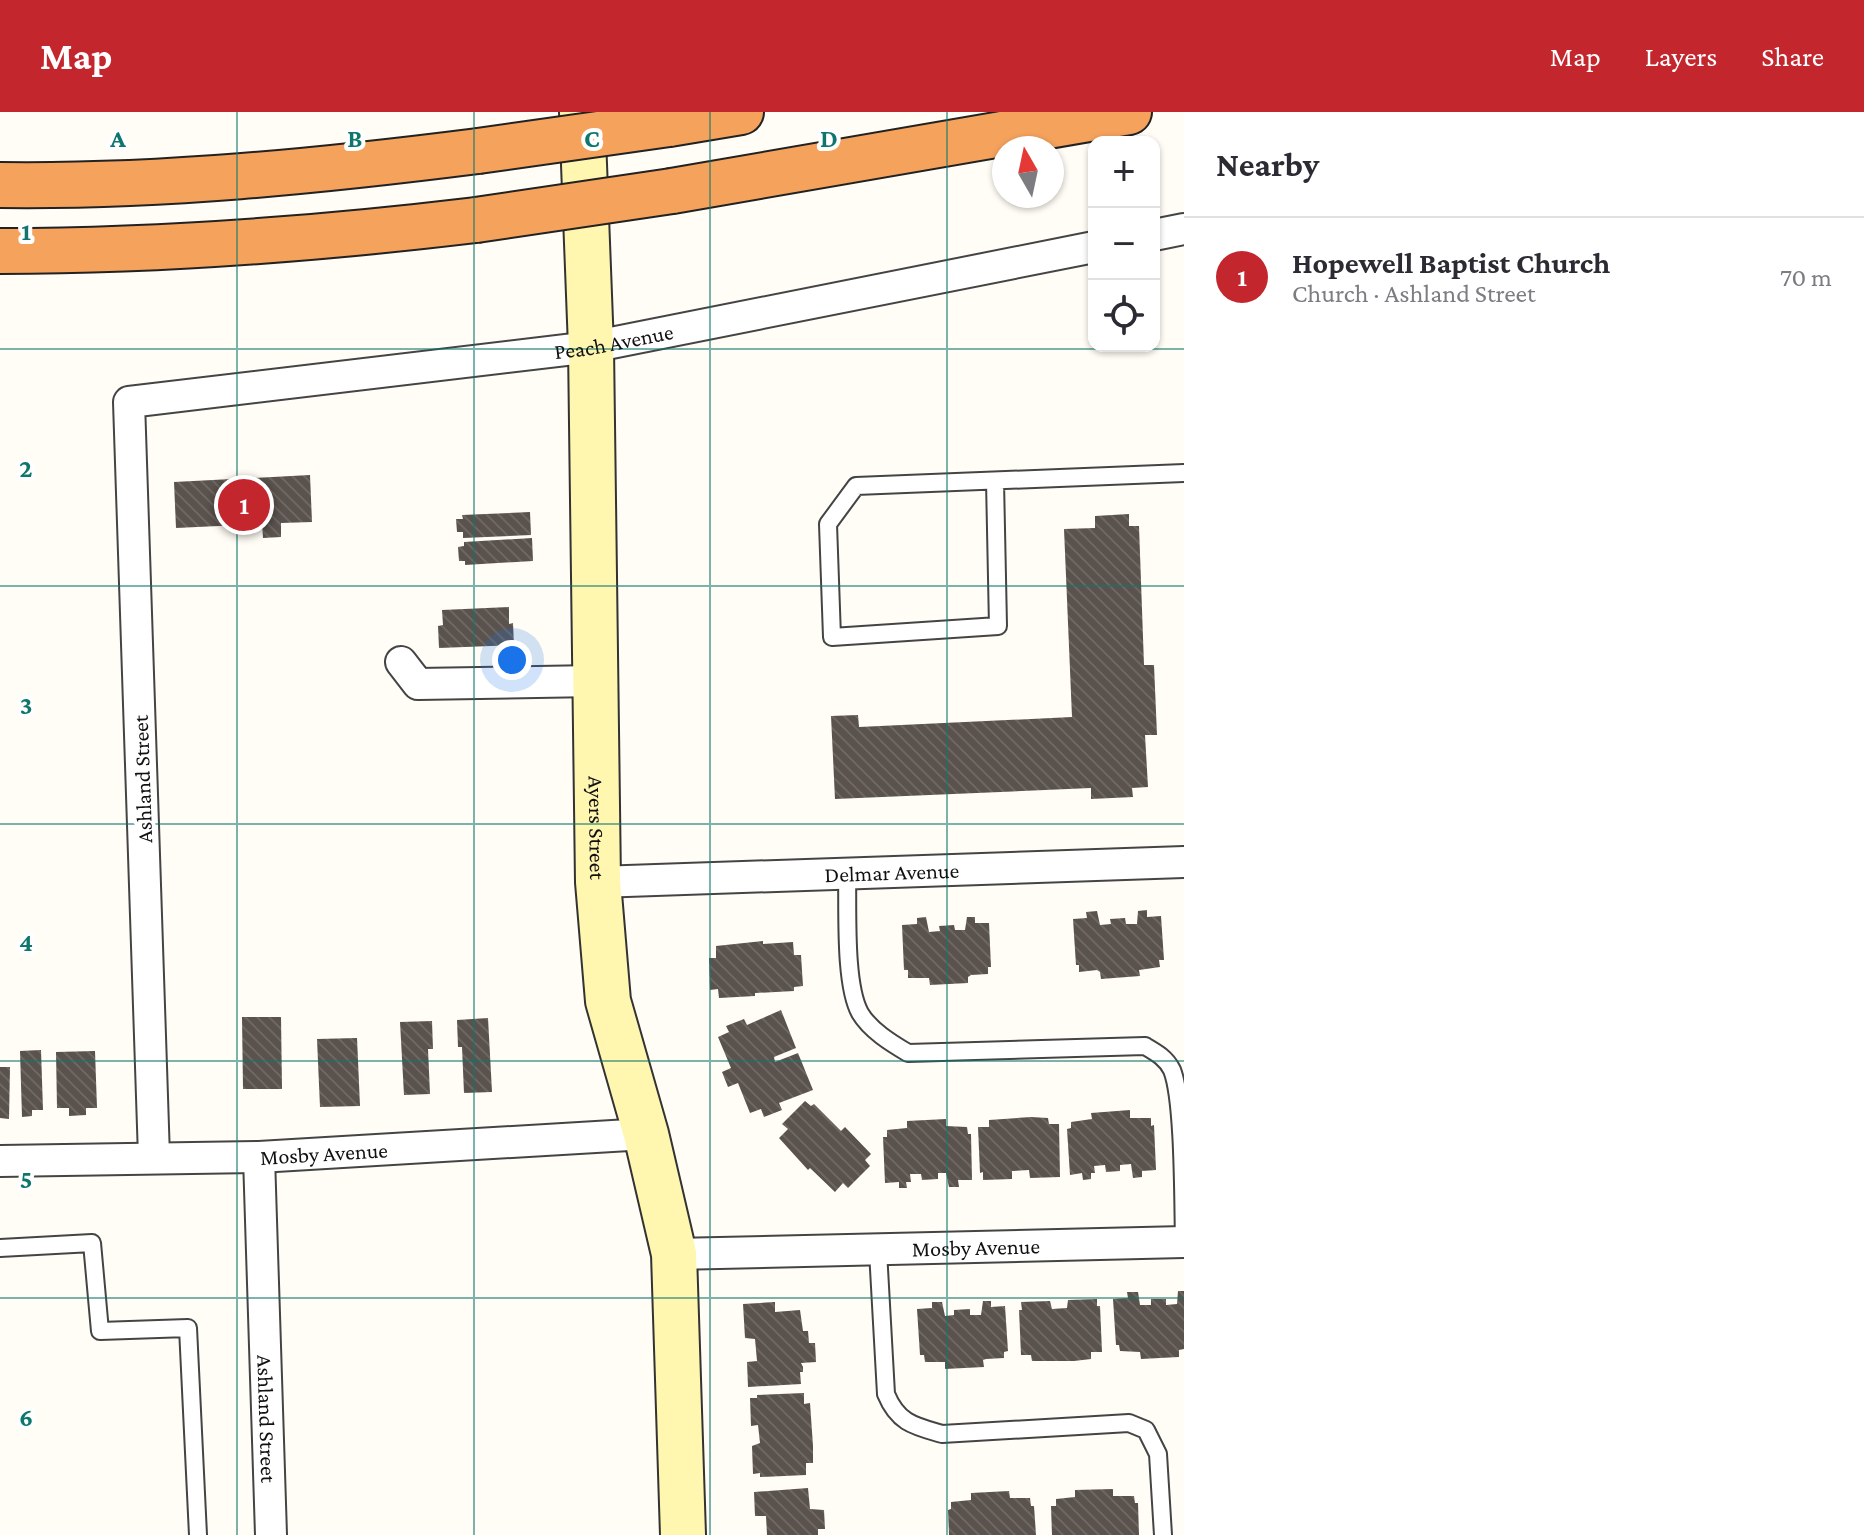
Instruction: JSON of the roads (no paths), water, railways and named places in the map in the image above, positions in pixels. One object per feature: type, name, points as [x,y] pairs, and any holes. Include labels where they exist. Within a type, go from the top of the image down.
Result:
[{"type":"highway","points":[[0,185],[232,177],[344,168],[741,112]]},
{"type":"highway","points":[[0,251],[164,248],[268,242],[476,220],[672,191],[1129,112]]},
{"type":"street","name":"Ayers Street","points":[[582,112],[591,347],[598,882],[608,1001],[646,1134],[674,1254],[683,1535]]},
{"type":"street","points":[[1160,234],[1184,229]]},
{"type":"street","name":"Peach Avenue","points":[[129,402],[591,347],[1088,248]]},
{"type":"street","name":"Ashland Street","points":[[129,402],[154,1157]]},
{"type":"street","points":[[401,662],[418,684],[595,681]]},
{"type":"street","name":"Delmar Avenue","points":[[598,882],[1184,862]]},
{"type":"street","name":"Mosby Avenue","points":[[0,1161],[259,1157],[646,1134]]},
{"type":"street","name":"Ashland Street","points":[[259,1157],[271,1535]]},
{"type":"street","name":"Mosby Avenue","points":[[674,1254],[1184,1242]]},
{"type":"lane","points":[[995,481],[998,626],[832,637],[828,524],[856,486],[1184,473]]},
{"type":"lane","points":[[847,874],[853,993],[860,1014],[885,1040],[908,1053],[1145,1046],[1162,1055],[1174,1072],[1181,1113],[1184,1242]]},
{"type":"lane","points":[[0,1248],[92,1243],[100,1331],[188,1328],[198,1535]]},
{"type":"lane","points":[[878,1251],[886,1394],[893,1412],[915,1426],[942,1434],[1129,1423],[1146,1430],[1158,1454],[1163,1535]]},
{"type":"place","name":"Hopewell Baptist Church","points":[[244,505]]}]
